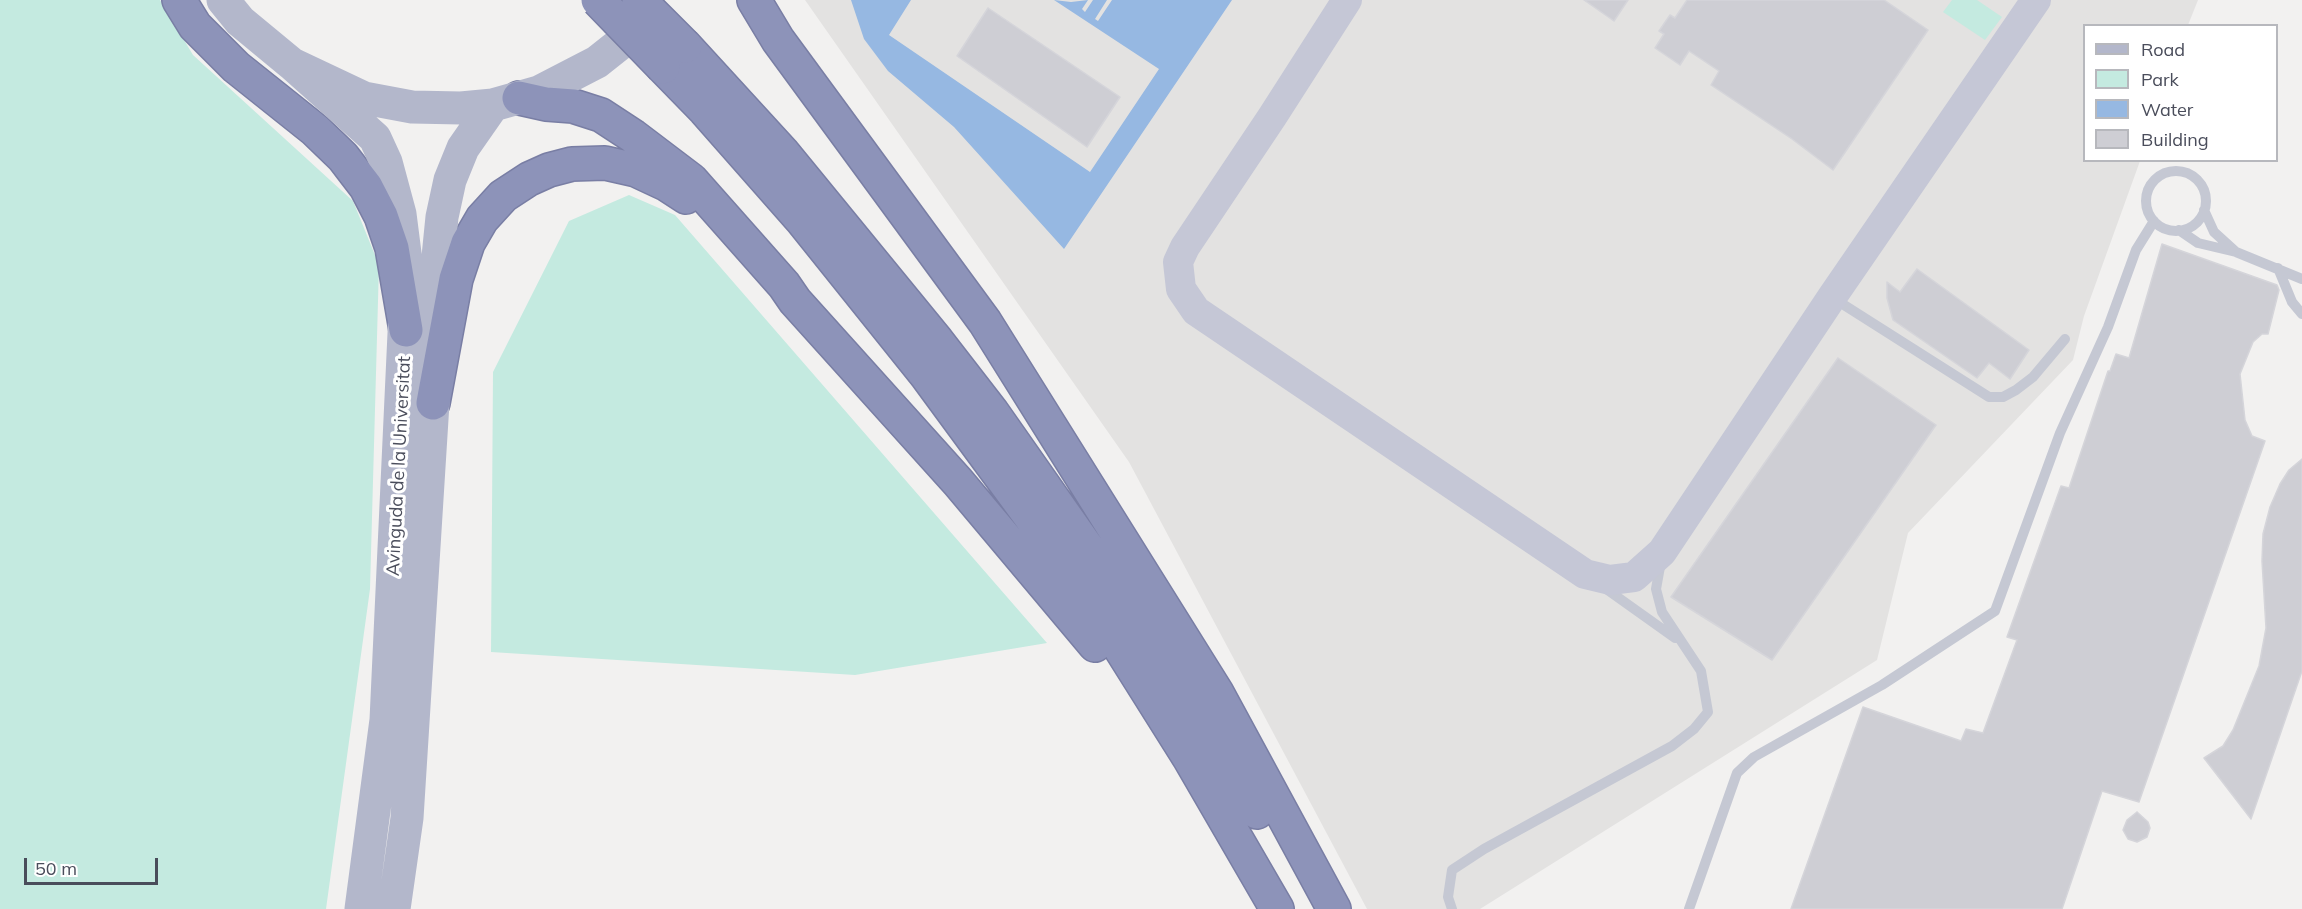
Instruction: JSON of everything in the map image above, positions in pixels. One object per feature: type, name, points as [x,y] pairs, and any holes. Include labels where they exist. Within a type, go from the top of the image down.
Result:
[{"type":"highway","points":[[179,0],[203,34],[236,67],[315,130],[343,157],[366,187],[381,216],[392,248],[406,330]]},
{"type":"highway","points":[[598,0],[674,56],[813,189],[937,341],[1038,476],[1147,633],[1314,909]]},
{"type":"highway","points":[[639,0],[705,110],[801,219],[927,376],[1055,551],[1112,635],[1190,759],[1277,909]]},
{"type":"highway","points":[[754,0],[778,40],[985,322],[1217,693],[1334,909]]},
{"type":"highway","points":[[765,0],[871,164]]},
{"type":"highway","points":[[781,0],[834,85],[871,164]]},
{"type":"highway","points":[[506,101],[573,106],[601,115],[633,136],[690,180],[958,482],[1077,621],[1140,707],[1190,759]]},
{"type":"highway","points":[[434,403],[456,279],[468,243],[482,219],[503,196],[529,179],[549,170],[572,164],[605,163],[636,170],[666,184],[712,219],[778,290],[795,301]]},
{"type":"main road","points":[[223,0],[247,27],[292,64],[364,98],[412,107],[461,108],[506,101],[566,80],[597,62],[626,39],[662,0]]},
{"type":"main road","name":"Avinguda de la Universitat","points":[[292,64],[375,138],[386,162],[400,214],[407,269],[406,330],[386,720],[361,909]]},
{"type":"main road","name":"Avinguda de la Universitat","points":[[394,909],[407,818],[434,403],[438,257],[442,217],[450,180],[463,148],[506,101]]},
{"type":"street","points":[[1347,0],[1185,247],[1178,262],[1181,289],[1196,311],[1585,574],[1610,580],[1634,577],[1662,552],[1832,297],[2036,0]]},
{"type":"lane","points":[[2178,171],[2194,178],[2205,195],[2204,210],[2196,223],[2179,230],[2166,229],[2154,221],[2146,207],[2149,186],[2164,173],[2178,171]]},
{"type":"lane","points":[[2204,210],[2214,232],[2236,252]]},
{"type":"lane","points":[[1689,909],[1737,774],[1754,757],[1891,679],[1995,611],[2060,433],[2108,327],[2136,250],[2154,221]]},
{"type":"lane","points":[[2179,230],[2198,243],[2236,252],[2302,279]]},
{"type":"lane","points":[[2278,268],[2292,302],[2302,314]]},
{"type":"lane","points":[[1832,297],[1989,397],[2003,397],[2016,390],[2033,377],[2065,339]]},
{"type":"lane","points":[[1452,909],[1448,897],[1452,870],[1484,849],[1672,746],[1694,729],[1708,712],[1701,671],[1662,612],[1656,589],[1662,552]]},
{"type":"lane","points":[[1585,574],[1680,642]]},
{"type":"shaded area","points":[[805,0],[2198,0],[2188,24],[2083,24],[2083,162],[2140,162],[2084,316],[2073,360],[1908,533],[1877,660],[1480,909],[1367,909],[1129,462]]},
{"type":"green space","points":[[0,0],[160,0],[193,55],[353,201],[379,265],[370,589],[326,909],[0,909]]},
{"type":"green space","points":[[1952,0],[1977,0],[2002,17],[1985,40],[1943,12]]},
{"type":"green space","points":[[629,195],[675,215],[1047,643],[855,675],[491,652],[493,372],[569,221]]},
{"type":"water","points":[[851,0],[911,0],[889,35],[1090,172],[1159,69],[1054,0],[1071,2],[1088,0],[1082,9],[1085,12],[1093,0],[1107,0],[1095,19],[1098,21],[1112,0],[1232,0],[1064,249],[954,127],[888,71],[864,39]]},
{"type":"building","points":[[1584,0],[1628,0],[1614,21]]},
{"type":"building","points":[[1687,0],[1884,0],[1928,30],[1833,170],[1792,139],[1711,85],[1719,71],[1689,51],[1680,65],[1655,48],[1664,34],[1659,31],[1670,15],[1675,18]]},
{"type":"building","points":[[988,8],[1120,97],[1087,147],[957,56]]},
{"type":"building","points":[[2162,244],[2277,285],[2279,290],[2268,334],[2262,334],[2253,342],[2240,374],[2245,420],[2252,436],[2265,441],[2139,802],[2102,791],[2062,909],[1791,909],[1863,707],[1961,741],[1966,729],[1983,733],[2017,640],[2007,637],[2061,486],[2069,488],[2108,371],[2110,371],[2116,354],[2129,358]]},
{"type":"building","points":[[1917,269],[2029,350],[2010,379],[1989,363],[1977,378],[1893,320],[1887,298],[1887,282],[1900,292]]},
{"type":"building","points":[[1838,358],[1936,425],[1772,660],[1671,597]]},
{"type":"building","points":[[2302,459],[2302,671],[2251,819],[2204,758],[2223,746],[2233,730],[2259,666],[2266,628],[2262,561],[2263,534],[2270,507],[2280,484],[2289,470]]},
{"type":"building","points":[[2137,812],[2148,822],[2150,828],[2147,837],[2137,842],[2128,839],[2123,830],[2127,820]]}]
